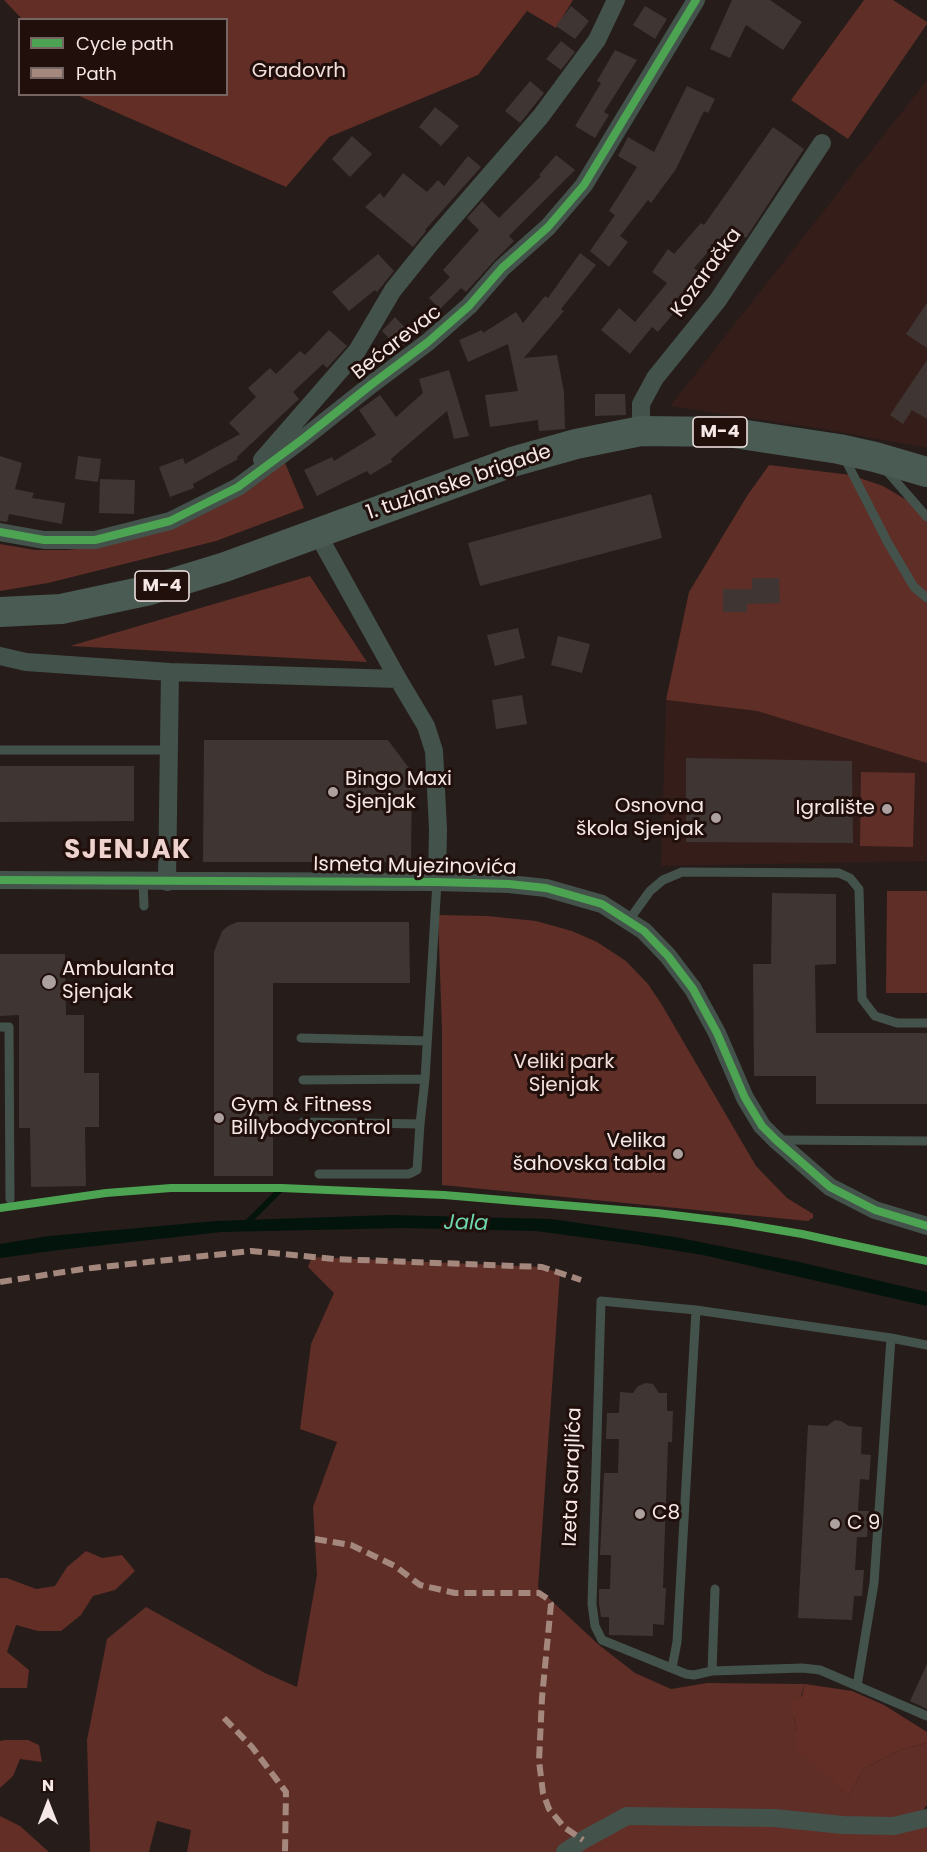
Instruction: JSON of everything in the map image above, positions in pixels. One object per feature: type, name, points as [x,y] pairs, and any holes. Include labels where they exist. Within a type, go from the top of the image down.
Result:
[{"type":"main road","name":"1. tuzlanske brigade","points":[[0,612],[61,609],[150,590],[225,567],[512,462],[576,444],[640,431],[727,432],[875,456],[927,472]]},
{"type":"street","points":[[238,487],[357,351],[393,290],[541,116],[597,40],[616,0]]},
{"type":"street","name":"Bećarevac","points":[[0,532],[44,540],[95,540],[170,521],[238,487],[428,342],[469,306],[502,268],[548,227],[584,185],[696,0]]},
{"type":"street","name":"Kozaračka","points":[[640,431],[641,404],[656,378],[718,300],[822,143]]},
{"type":"street","name":"Ismeta Mujezinovića","points":[[317,533],[426,726],[434,751],[438,829],[437,882]]},
{"type":"street","points":[[0,656],[26,662],[170,672],[398,680]]},
{"type":"street","points":[[167,882],[170,672]]},
{"type":"street","name":"Ismeta Mujezinovića","points":[[0,880],[437,882],[546,888],[602,904],[644,931],[668,956],[693,988],[717,1033],[745,1098],[762,1126],[776,1140],[830,1187],[875,1210],[927,1226]]},
{"type":"street","points":[[566,1852],[583,1839],[627,1816],[774,1818],[843,1825],[894,1826],[927,1818]]},
{"type":"lane","points":[[839,449],[888,543],[914,587],[927,598]]},
{"type":"lane","points":[[875,456],[927,517]]},
{"type":"lane","points":[[0,750],[170,750]]},
{"type":"lane","points":[[629,920],[650,891],[663,880],[682,872],[839,873],[850,878],[859,890],[862,999],[875,1016],[897,1023],[927,1023]]},
{"type":"lane","points":[[143,882],[144,906]]},
{"type":"lane","points":[[319,1174],[409,1173],[417,1170],[437,882]]},
{"type":"lane","points":[[0,1027],[9,1027],[10,1200]]},
{"type":"lane","points":[[301,1038],[427,1041]]},
{"type":"lane","points":[[303,1080],[425,1079]]},
{"type":"lane","points":[[303,1122],[420,1124]]},
{"type":"lane","points":[[776,1140],[927,1141]]},
{"type":"lane","name":"Izeta Sarajlića","points":[[927,1345],[696,1310],[601,1301],[592,1617],[602,1640],[694,1675],[712,1671],[812,1669],[831,1673],[927,1716]]},
{"type":"lane","points":[[672,1668],[677,1642],[696,1310]]},
{"type":"lane","points":[[857,1686],[874,1583],[891,1338]]},
{"type":"lane","points":[[712,1671],[715,1589]]},
{"type":"shaded area","points":[[927,80],[927,448],[823,429],[670,406]]},
{"type":"shaded area","points":[[666,700],[757,711],[927,763],[927,861],[661,866]]},
{"type":"green space","name":"Gradovrh","points":[[4,0],[573,0],[556,28],[527,11],[478,75],[329,137],[286,187],[79,96],[228,96],[228,18],[21,18]]},
{"type":"green space","points":[[864,0],[893,0],[927,24],[848,139],[791,100]]},
{"type":"green space","points":[[285,463],[304,508],[216,541],[48,583],[0,591],[0,544],[35,550],[99,547]]},
{"type":"green space","points":[[769,465],[851,475],[883,486],[927,512],[927,763],[757,711],[666,700],[689,592],[747,496]]},
{"type":"green space","points":[[310,576],[367,662],[70,646]]},
{"type":"green space","name":"Igralište","points":[[861,772],[915,773],[913,847],[860,846]]},
{"type":"green space","points":[[887,891],[927,891],[927,993],[886,993]]},
{"type":"green space","name":"Veliki park Sjenjak","points":[[438,915],[487,916],[536,921],[572,931],[597,942],[626,961],[648,984],[662,1005],[756,1166],[787,1198],[813,1214],[813,1218],[808,1221],[442,1185],[442,1030]]},
{"type":"green space","points":[[312,1257],[542,1267],[560,1273],[538,1588],[599,1645],[635,1673],[671,1689],[707,1683],[805,1684],[794,1718],[797,1750],[849,1796],[863,1769],[902,1749],[927,1743],[927,1805],[921,1813],[894,1826],[565,1852],[187,1852],[191,1830],[157,1821],[149,1852],[90,1852],[87,1740],[107,1639],[146,1607],[265,1673],[297,1687],[317,1575],[313,1507],[337,1442],[300,1429],[311,1344],[334,1293],[308,1267]]},
{"type":"green space","points":[[86,1551],[102,1558],[122,1555],[135,1571],[115,1590],[93,1596],[81,1615],[61,1631],[38,1631],[16,1625],[7,1652],[29,1670],[27,1688],[0,1688],[0,1578],[7,1578],[36,1589],[55,1586],[67,1567]]},
{"type":"green space","points":[[805,1684],[852,1691],[884,1705],[927,1732],[927,1743],[902,1749],[863,1769],[849,1796],[797,1751],[797,1731],[791,1703],[802,1696]]},
{"type":"green space","points":[[28,1740],[39,1745],[42,1762],[20,1759],[13,1776],[0,1788],[0,1741]]},
{"type":"green space","points":[[0,1816],[20,1826],[49,1852],[0,1852]]},
{"type":"green space","points":[[627,1816],[927,1818],[927,1852],[565,1852]]},
{"type":"water","name":"Jala","points":[[390,1215],[551,1219],[675,1237],[799,1262],[927,1292],[927,1306],[703,1255],[536,1231],[403,1228],[221,1232],[0,1258],[0,1244],[49,1236],[216,1221]]},
{"type":"building","points":[[732,0],[770,0],[802,22],[783,50],[746,25],[730,58],[710,49]]},
{"type":"building","points":[[571,6],[589,21],[575,39],[556,26]]},
{"type":"building","points":[[645,6],[667,19],[655,39],[633,25]]},
{"type":"building","points":[[561,41],[575,52],[561,70],[546,59]]},
{"type":"building","points":[[615,50],[637,60],[604,112],[609,115],[595,138],[575,126],[601,83],[597,81]]},
{"type":"building","points":[[530,81],[544,93],[520,123],[505,111]]},
{"type":"building","points":[[687,86],[715,99],[708,113],[704,111],[676,169],[651,203],[648,200],[620,236],[628,242],[609,267],[590,251],[615,215],[609,211],[637,167],[618,156],[628,137],[654,152]]},
{"type":"building","points":[[435,107],[459,126],[441,146],[419,127]]},
{"type":"building","points":[[773,127],[804,149],[746,238],[730,227],[694,268],[698,271],[674,305],[678,308],[658,332],[652,327],[630,354],[601,330],[619,308],[635,322],[667,283],[652,272],[668,249],[674,254],[701,223],[704,225]]},
{"type":"building","points":[[352,136],[372,154],[350,177],[332,159]]},
{"type":"building","points":[[556,155],[575,170],[509,236],[514,241],[466,292],[461,288],[440,309],[429,298],[450,277],[443,270],[479,230],[467,218],[482,201],[499,218],[541,176],[539,175]]},
{"type":"building","points":[[468,156],[481,167],[425,230],[413,247],[365,207],[380,193],[384,198],[403,173],[427,192],[438,180],[444,186]]},
{"type":"building","points":[[580,253],[596,265],[561,309],[564,311],[524,358],[557,355],[564,392],[565,429],[539,431],[538,420],[490,427],[485,395],[518,391],[508,344],[468,362],[459,340],[482,330],[483,333],[516,312],[523,323],[545,296],[548,298]]},
{"type":"building","points":[[378,254],[394,271],[377,292],[375,290],[349,311],[332,292]]},
{"type":"building","points":[[927,303],[927,348],[906,334]]},
{"type":"building","points":[[395,317],[413,336],[399,349],[382,331]]},
{"type":"building","points":[[329,330],[347,346],[327,368],[323,364],[293,392],[299,399],[237,457],[238,459],[193,484],[194,488],[170,497],[159,467],[183,458],[185,464],[240,434],[229,423],[256,397],[248,388],[270,368],[276,374],[300,351],[305,355]]},
{"type":"building","points":[[927,360],[927,419],[912,410],[903,424],[890,415]]},
{"type":"building","points":[[449,370],[469,436],[454,439],[447,411],[391,459],[392,462],[370,475],[367,471],[317,496],[304,470],[332,457],[334,461],[376,435],[359,410],[380,395],[396,417],[423,393],[419,379]]},
{"type":"building","points":[[595,394],[625,394],[626,415],[595,416]]},
{"type":"building","points":[[0,456],[22,463],[15,489],[34,493],[32,498],[65,503],[62,524],[9,514],[7,522],[0,521]]},
{"type":"building","points":[[78,456],[101,459],[98,482],[75,479]]},
{"type":"building","points":[[100,479],[135,480],[134,514],[99,513]]},
{"type":"building","points":[[651,494],[662,538],[480,586],[468,543]]},
{"type":"building","points":[[752,578],[779,578],[780,603],[747,604],[747,612],[723,612],[723,589],[752,589]]},
{"type":"building","points":[[518,628],[525,658],[495,666],[487,635]]},
{"type":"building","points":[[558,636],[590,644],[582,673],[551,665]]},
{"type":"building","points":[[522,695],[527,724],[496,729],[492,700]]},
{"type":"building","points":[[204,740],[388,740],[412,772],[411,862],[203,862]]},
{"type":"building","points":[[686,758],[852,761],[853,843],[686,842]]},
{"type":"building","points":[[0,766],[134,766],[134,821],[0,822]]},
{"type":"building","points":[[772,893],[836,894],[836,964],[815,965],[816,1033],[927,1033],[927,1104],[816,1104],[816,1076],[754,1076],[753,964],[771,964]]},
{"type":"building","points":[[237,922],[409,922],[410,983],[273,983],[273,1176],[214,1176],[214,952],[222,931]]},
{"type":"building","points":[[0,954],[65,954],[66,1015],[84,1015],[84,1073],[99,1073],[99,1127],[85,1127],[86,1186],[31,1187],[30,1128],[19,1128],[19,1015],[0,1016]]},
{"type":"building","name":"C8","points":[[646,1383],[653,1384],[659,1393],[667,1393],[667,1411],[673,1411],[672,1442],[668,1442],[663,1588],[666,1588],[664,1625],[653,1624],[653,1636],[609,1635],[609,1617],[601,1617],[599,1604],[599,1589],[610,1589],[611,1555],[600,1555],[604,1473],[618,1473],[619,1439],[606,1439],[607,1413],[619,1413],[620,1392],[633,1393],[638,1386]]},
{"type":"building","name":"C 9","points":[[835,1420],[849,1426],[862,1427],[861,1454],[871,1455],[869,1480],[860,1479],[858,1511],[869,1511],[867,1537],[857,1537],[855,1570],[864,1570],[862,1596],[854,1596],[852,1620],[798,1618],[808,1425],[827,1426]]},
{"type":"building","points":[[927,1664],[927,1709],[910,1701]]},
{"type":"waterway","points":[[244,1226],[282,1188]]},
{"type":"marked path","points":[[0,1282],[83,1269],[251,1251],[334,1259],[542,1267],[581,1280]]},
{"type":"marked path","points":[[315,1539],[351,1545],[395,1566],[420,1585],[455,1593],[539,1593],[548,1599],[551,1604],[542,1698],[539,1761],[543,1793],[549,1809],[564,1827],[583,1840]]},
{"type":"marked path","points":[[224,1718],[252,1747],[286,1792],[285,1852]]},
{"type":"cycle path","points":[[0,532],[44,540],[95,540],[170,521],[238,487],[304,438],[428,342],[469,306],[502,268],[548,227],[584,185],[696,0]]},
{"type":"cycle path","points":[[0,880],[509,884],[546,888],[602,904],[644,931],[668,956],[693,989],[717,1033],[745,1098],[762,1126],[776,1140],[830,1187],[875,1210],[927,1226]]},
{"type":"cycle path","points":[[0,1208],[106,1193],[171,1188],[282,1188],[444,1195],[657,1213],[731,1222],[802,1234],[927,1261]]},
{"type":"place","name":"Bingo Maxi Sjenjak","points":[[333,792]]},
{"type":"place","name":"Igralište","points":[[887,809]]},
{"type":"place","name":"Osnovna škola Sjenjak","points":[[716,818]]},
{"type":"place","name":"Ambulanta Sjenjak","points":[[49,982]]},
{"type":"place","name":"Gym & Fitness Billybodycontrol","points":[[219,1118]]},
{"type":"place","name":"Velika šahovska tabla","points":[[678,1154]]},
{"type":"place","name":"C8","points":[[640,1514]]},
{"type":"place","name":"C 9","points":[[835,1524]]},
{"type":"district","name":"SJENJAK","points":[[128,851]]}]
